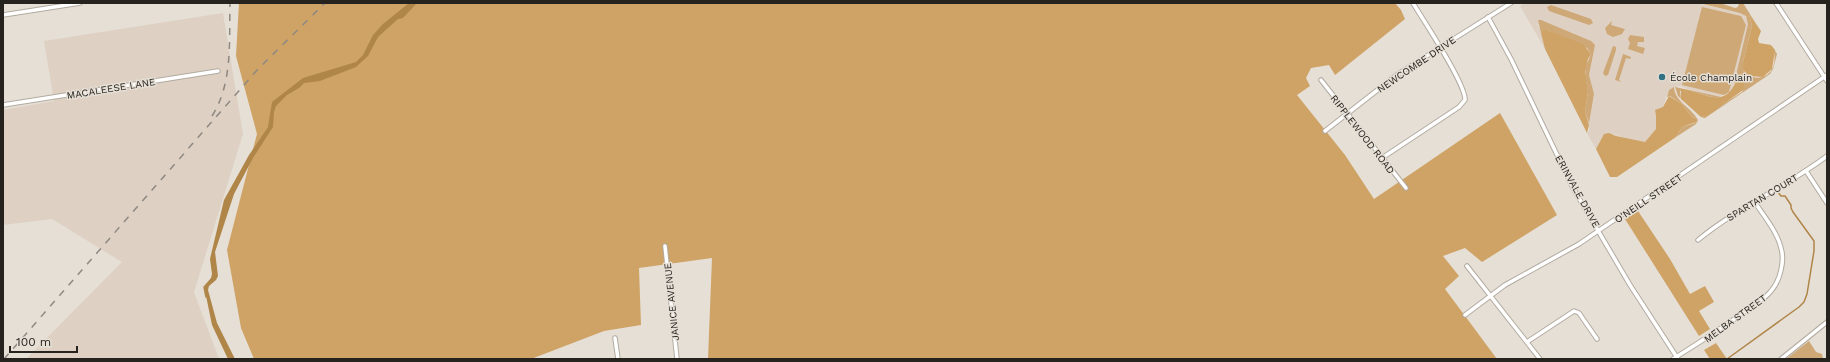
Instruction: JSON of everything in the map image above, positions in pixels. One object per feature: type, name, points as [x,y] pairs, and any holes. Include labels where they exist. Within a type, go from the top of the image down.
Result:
[{"type":"street","points":[[3,15],[80,3]]},
{"type":"street","points":[[1382,158],[1463,104],[1465,100],[1464,91],[1440,47],[1413,3]]},
{"type":"street","name":"NEWCOMBE DRIVE","points":[[1325,131],[1392,78],[1511,3]]},
{"type":"street","points":[[1776,3],[1826,76],[1827,81]]},
{"type":"street","name":"ERINVALE DRIVE","points":[[1488,18],[1511,59],[1573,188],[1630,285],[1676,358]]},
{"type":"street","name":"MACALEESE LANE","points":[[3,105],[218,72]]},
{"type":"street","name":"O'NEILL STREET","points":[[1465,315],[1505,285],[1561,254],[1599,230],[1826,76]]},
{"type":"street","name":"RIPPLEWOOD ROAD","points":[[1321,80],[1406,188]]},
{"type":"street","name":"SPARTAN COURT","points":[[1698,240],[1754,201],[1806,171],[1827,156]]},
{"type":"street","points":[[1806,171],[1827,203]]},
{"type":"street","name":"MELBA STREET","points":[[1676,358],[1708,338],[1758,302],[1771,292],[1778,280],[1782,266],[1781,248],[1776,236],[1754,201]]},
{"type":"street","name":"JANICE AVENUE","points":[[665,246],[677,359]]},
{"type":"street","points":[[1467,266],[1489,296],[1540,359]]},
{"type":"street","points":[[1527,342],[1574,311],[1579,313],[1597,339]]},
{"type":"street","points":[[1781,359],[1827,322]]},
{"type":"street","points":[[615,338],[618,359]]},
{"type":"shaded area","points":[[239,3],[1395,3],[1401,10],[1405,19],[1335,75],[1329,65],[1311,68],[1306,78],[1310,86],[1297,95],[1345,155],[1374,199],[1500,113],[1557,215],[1482,262],[1465,248],[1443,256],[1459,276],[1445,289],[1497,359],[708,359],[712,258],[639,268],[641,325],[604,331],[531,359],[254,359],[241,328],[227,250],[257,134],[236,56]]},
{"type":"shaded area","points":[[409,3],[417,3],[403,18],[398,19],[378,37],[368,56],[356,67],[320,81],[304,83],[299,88],[287,95],[276,106],[273,127],[253,158],[234,194],[215,252],[218,276],[209,286],[208,290],[217,323],[235,359],[228,359],[212,325],[204,286],[211,278],[212,274],[210,259],[224,200],[249,155],[268,127],[272,102],[303,78],[356,62],[363,55],[373,35],[383,24]]},
{"type":"shaded area","name":"École Champlain","points":[[1524,3],[1701,4],[1744,14],[1748,21],[1749,27],[1733,87],[1730,92],[1719,97],[1699,93],[1680,86],[1672,88],[1669,90],[1663,107],[1655,110],[1656,129],[1646,141],[1642,143],[1609,133],[1603,136],[1596,149],[1587,133],[1589,131],[1589,116],[1594,96],[1589,75],[1595,45],[1537,24],[1540,28],[1545,49],[1520,6]]},
{"type":"shaded area","points":[[1679,3],[1720,3],[1735,8],[1738,7],[1739,3],[1743,3],[1760,30],[1749,14],[1752,26],[1743,62],[1743,70],[1752,77],[1756,78],[1768,74],[1773,66],[1775,57],[1774,49],[1777,54],[1773,69],[1770,74],[1705,118],[1703,118],[1687,104],[1703,117],[1743,90],[1738,76],[1734,84],[1748,24],[1746,16],[1740,13],[1703,4]]},
{"type":"shaded area","points":[[1551,5],[1591,19],[1593,23],[1589,25],[1549,11],[1547,7]]},
{"type":"shaded area","points":[[1702,7],[1741,16],[1746,25],[1729,92],[1724,95],[1682,85]]},
{"type":"shaded area","points":[[223,13],[243,134],[194,292],[219,359],[26,359],[122,262],[52,219],[3,225],[3,110],[54,101],[44,41]]},
{"type":"shaded area","points":[[1749,14],[1761,31],[1758,39],[1759,43],[1771,45],[1775,50],[1772,69],[1763,77],[1749,76],[1743,70],[1743,62],[1752,26]]},
{"type":"shaded area","points":[[1538,20],[1591,41],[1595,45],[1589,75],[1594,94],[1589,123],[1585,111],[1588,91],[1585,76],[1586,66],[1591,54],[1587,48],[1547,30],[1541,33]]},
{"type":"shaded area","points":[[1612,21],[1611,25],[1625,29],[1622,34],[1613,37],[1607,34],[1605,28]]},
{"type":"shaded area","points":[[1543,30],[1547,30],[1583,44],[1591,54],[1588,59],[1585,73],[1588,91],[1585,111],[1589,125],[1587,133],[1545,49],[1541,33]]},
{"type":"shaded area","points":[[1630,35],[1644,37],[1644,42],[1638,42],[1637,46],[1645,48],[1643,54],[1628,49],[1630,43],[1628,39]]},
{"type":"shaded area","points":[[1613,46],[1616,47],[1616,50],[1608,75],[1605,76],[1603,73]]},
{"type":"shaded area","points":[[1623,54],[1631,57],[1630,59],[1626,58],[1619,80],[1622,82],[1615,80]]},
{"type":"shaded area","points":[[1738,76],[1744,83],[1743,90],[1707,116],[1701,117],[1681,99],[1681,89],[1707,96],[1721,97],[1728,94]]},
{"type":"shaded area","points":[[1674,87],[1677,97],[1698,120],[1696,124],[1676,137],[1682,127],[1695,123],[1695,118],[1691,116],[1682,104],[1670,96],[1667,97],[1669,90]]},
{"type":"shaded area","points":[[1675,87],[1721,97],[1685,90],[1680,91],[1681,99],[1678,96]]},
{"type":"shaded area","points":[[1669,96],[1682,104],[1691,116],[1696,119],[1696,122],[1682,127],[1676,137],[1617,177],[1610,177],[1596,149],[1604,134],[1609,133],[1616,136],[1645,142],[1656,129],[1655,110],[1663,107]]},
{"type":"shaded area","points":[[1638,211],[1670,259],[1690,294],[1705,286],[1714,302],[1699,311],[1710,329],[1699,336],[1625,219]]},
{"type":"shaded area","points":[[1809,341],[1816,352],[1822,354],[1823,359],[1786,359]]},
{"type":"shaded area","points":[[1716,343],[1727,359],[1710,359],[1704,350]]},
{"type":"waterway","points":[[1727,359],[1799,307],[1804,302],[1807,294],[1814,251],[1814,241],[1793,212],[1791,205],[1785,196],[1781,196],[1777,191]]},
{"type":"waterway","points":[[204,287],[206,297]]},
{"type":"railway","points":[[212,116],[224,90],[227,76],[230,3]]},
{"type":"railway","points":[[4,359],[258,69],[325,3]]},
{"type":"place","name":"École Champlain","points":[[1662,77]]}]
